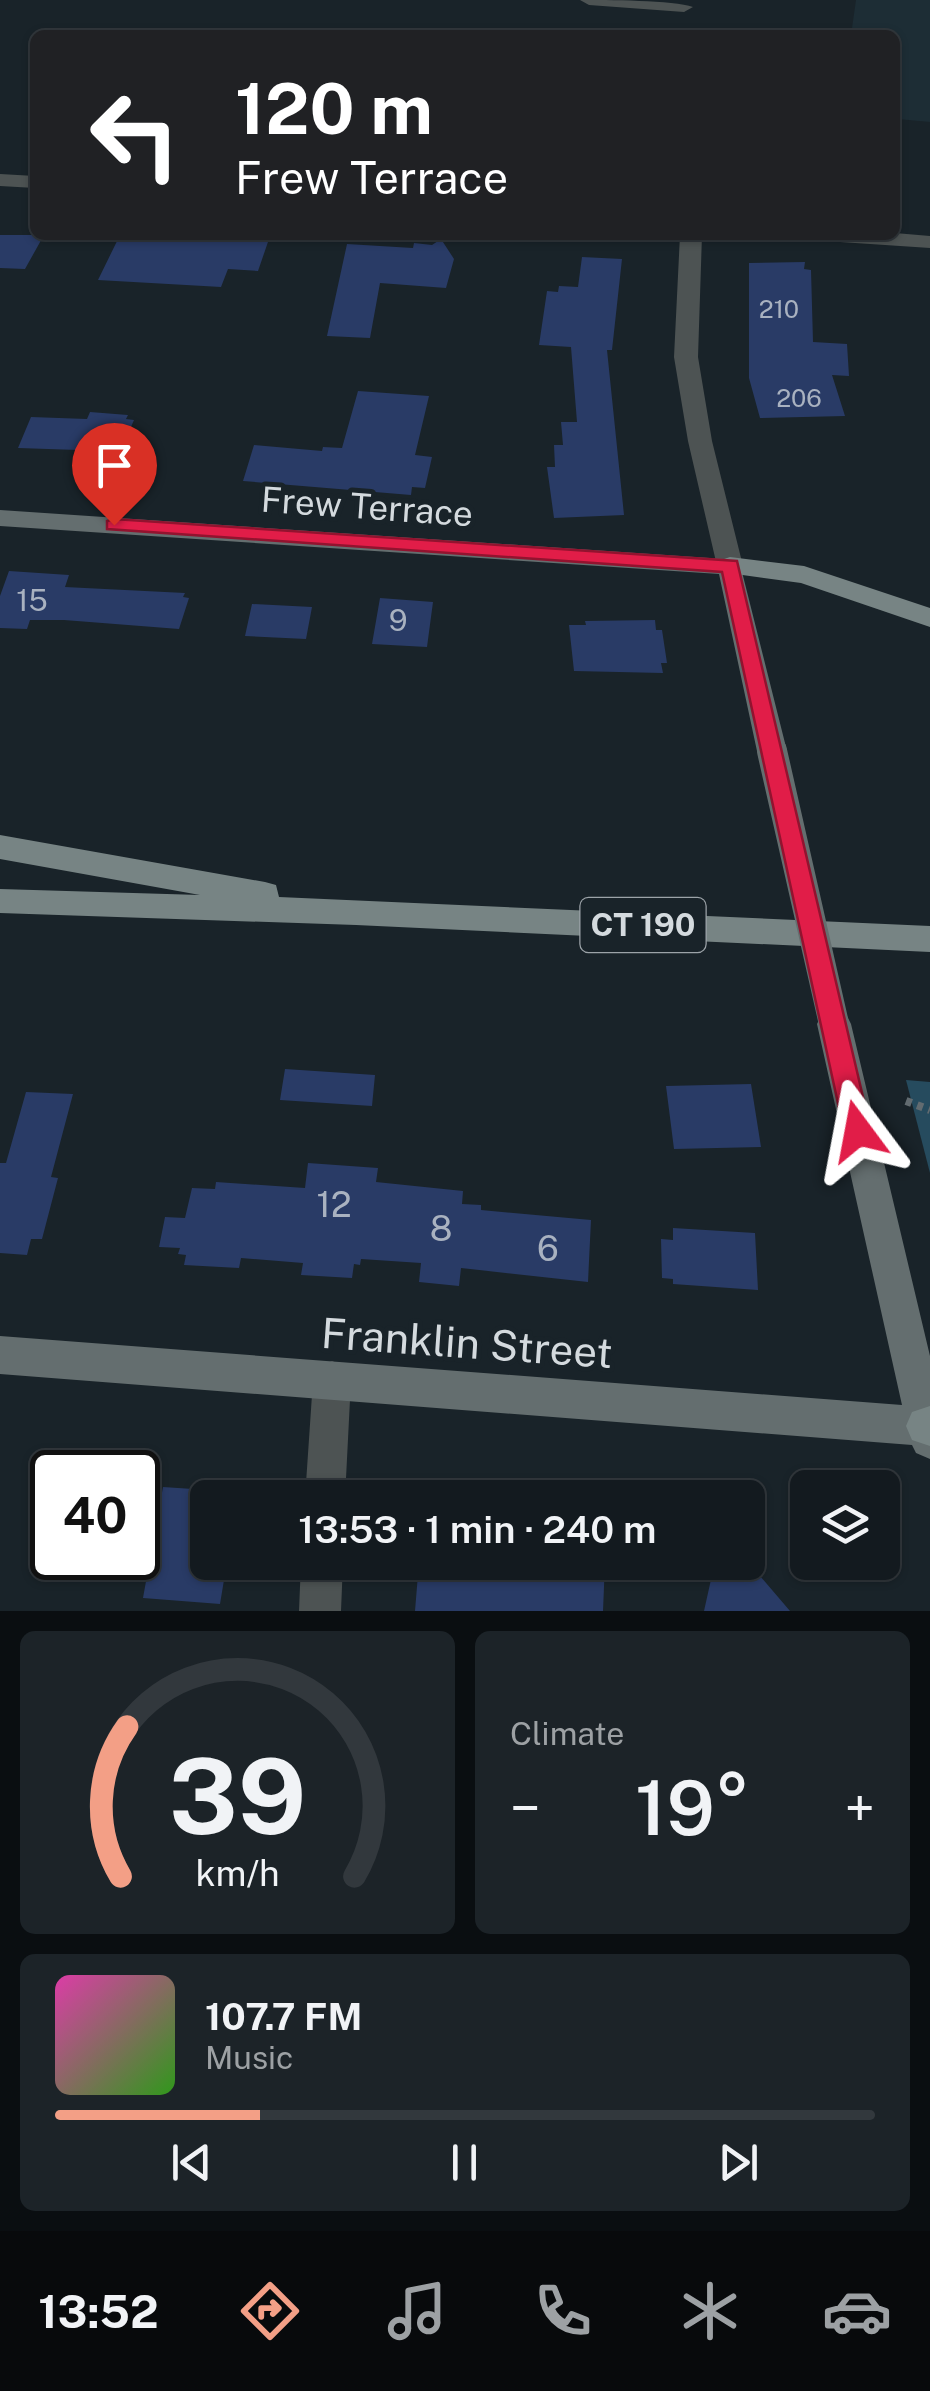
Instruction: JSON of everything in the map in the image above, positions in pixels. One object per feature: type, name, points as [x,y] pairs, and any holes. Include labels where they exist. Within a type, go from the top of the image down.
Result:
[{"type":"main road","name":"Frew Terrace","points":[[0,518],[730,566]]},
{"type":"main road","points":[[929,1430],[730,566],[804,575],[930,618]]},
{"type":"main road","name":"CT 190","points":[[0,846],[356,912]]},
{"type":"main road","name":"CT 190","points":[[0,900],[930,938]]},
{"type":"main road","name":"Franklin Street","points":[[0,1355],[929,1430]]},
{"type":"street","points":[[589,0],[686,10]]},
{"type":"street","points":[[0,180],[30,182]]},
{"type":"street","points":[[691,240],[686,357],[700,441],[730,566]]},
{"type":"street","points":[[900,240],[930,242]]},
{"type":"street","points":[[327,1480],[332,1380]]},
{"type":"street","points":[[320,1611],[321,1580]]},
{"type":"path","points":[[906,1101],[930,1110]]},
{"type":"shaded area","points":[[856,0],[930,0],[930,122],[900,119],[900,30],[852,30]]},
{"type":"shaded area","points":[[906,1080],[930,1082],[930,1173]]},
{"type":"building","points":[[0,235],[30,235],[30,240],[41,240],[25,269],[0,268]]},
{"type":"building","points":[[118,240],[269,240],[258,271],[228,269],[221,287],[98,280]]},
{"type":"building","points":[[442,240],[454,259],[446,288],[380,283],[370,338],[327,336],[347,244],[413,248],[414,243],[432,245]]},
{"type":"building","points":[[582,257],[622,259],[612,350],[607,350],[624,515],[554,518],[547,467],[555,467],[554,445],[563,445],[561,422],[577,422],[571,347],[539,345],[547,291],[558,292],[559,286],[578,287]]},
{"type":"building","points":[[805,262],[804,269],[811,270],[813,342],[847,344],[849,376],[832,375],[845,416],[760,418],[749,378],[749,263]]},
{"type":"building","points":[[358,391],[429,396],[415,455],[432,457],[425,488],[412,487],[411,495],[243,481],[254,445],[322,451],[323,447],[342,448]]},
{"type":"building","points":[[90,412],[128,415],[126,419],[134,420],[120,452],[114,451],[111,458],[76,455],[78,450],[18,448],[31,417],[87,419]]},
{"type":"building","points":[[9,571],[69,575],[65,587],[185,593],[183,597],[189,598],[179,629],[64,620],[30,620],[27,629],[0,628],[0,596]]},
{"type":"building","points":[[380,598],[433,602],[427,647],[372,644]]},
{"type":"building","points":[[252,604],[312,607],[306,639],[245,636]]},
{"type":"building","points":[[655,620],[656,630],[662,630],[667,663],[661,663],[663,673],[574,671],[569,625],[586,625],[585,621]]},
{"type":"building","points":[[285,1069],[375,1075],[372,1106],[280,1100]]},
{"type":"building","points":[[751,1084],[761,1147],[674,1149],[666,1086]]},
{"type":"building","points":[[26,1092],[73,1094],[51,1177],[58,1178],[42,1239],[31,1239],[27,1255],[0,1253],[0,1163],[6,1163]]},
{"type":"building","points":[[308,1163],[378,1168],[376,1182],[463,1191],[462,1204],[481,1205],[481,1210],[591,1220],[588,1282],[461,1268],[459,1286],[419,1282],[421,1263],[361,1259],[360,1265],[354,1264],[352,1278],[301,1275],[303,1263],[241,1258],[239,1268],[184,1265],[186,1255],[178,1254],[180,1248],[159,1247],[165,1217],[185,1218],[192,1188],[215,1189],[216,1182],[305,1188]]},
{"type":"building","points":[[673,1228],[755,1233],[758,1290],[673,1284],[673,1279],[662,1278],[661,1239],[673,1240]]},
{"type":"building","points":[[163,1487],[190,1489],[190,1580],[224,1580],[220,1604],[143,1598],[146,1580],[160,1580]]},
{"type":"building","points":[[418,1580],[604,1580],[603,1611],[415,1611]]},
{"type":"building","points":[[711,1580],[763,1580],[790,1611],[704,1611]]},
{"type":"route","points":[[114,525],[730,566],[858,1131]]}]
